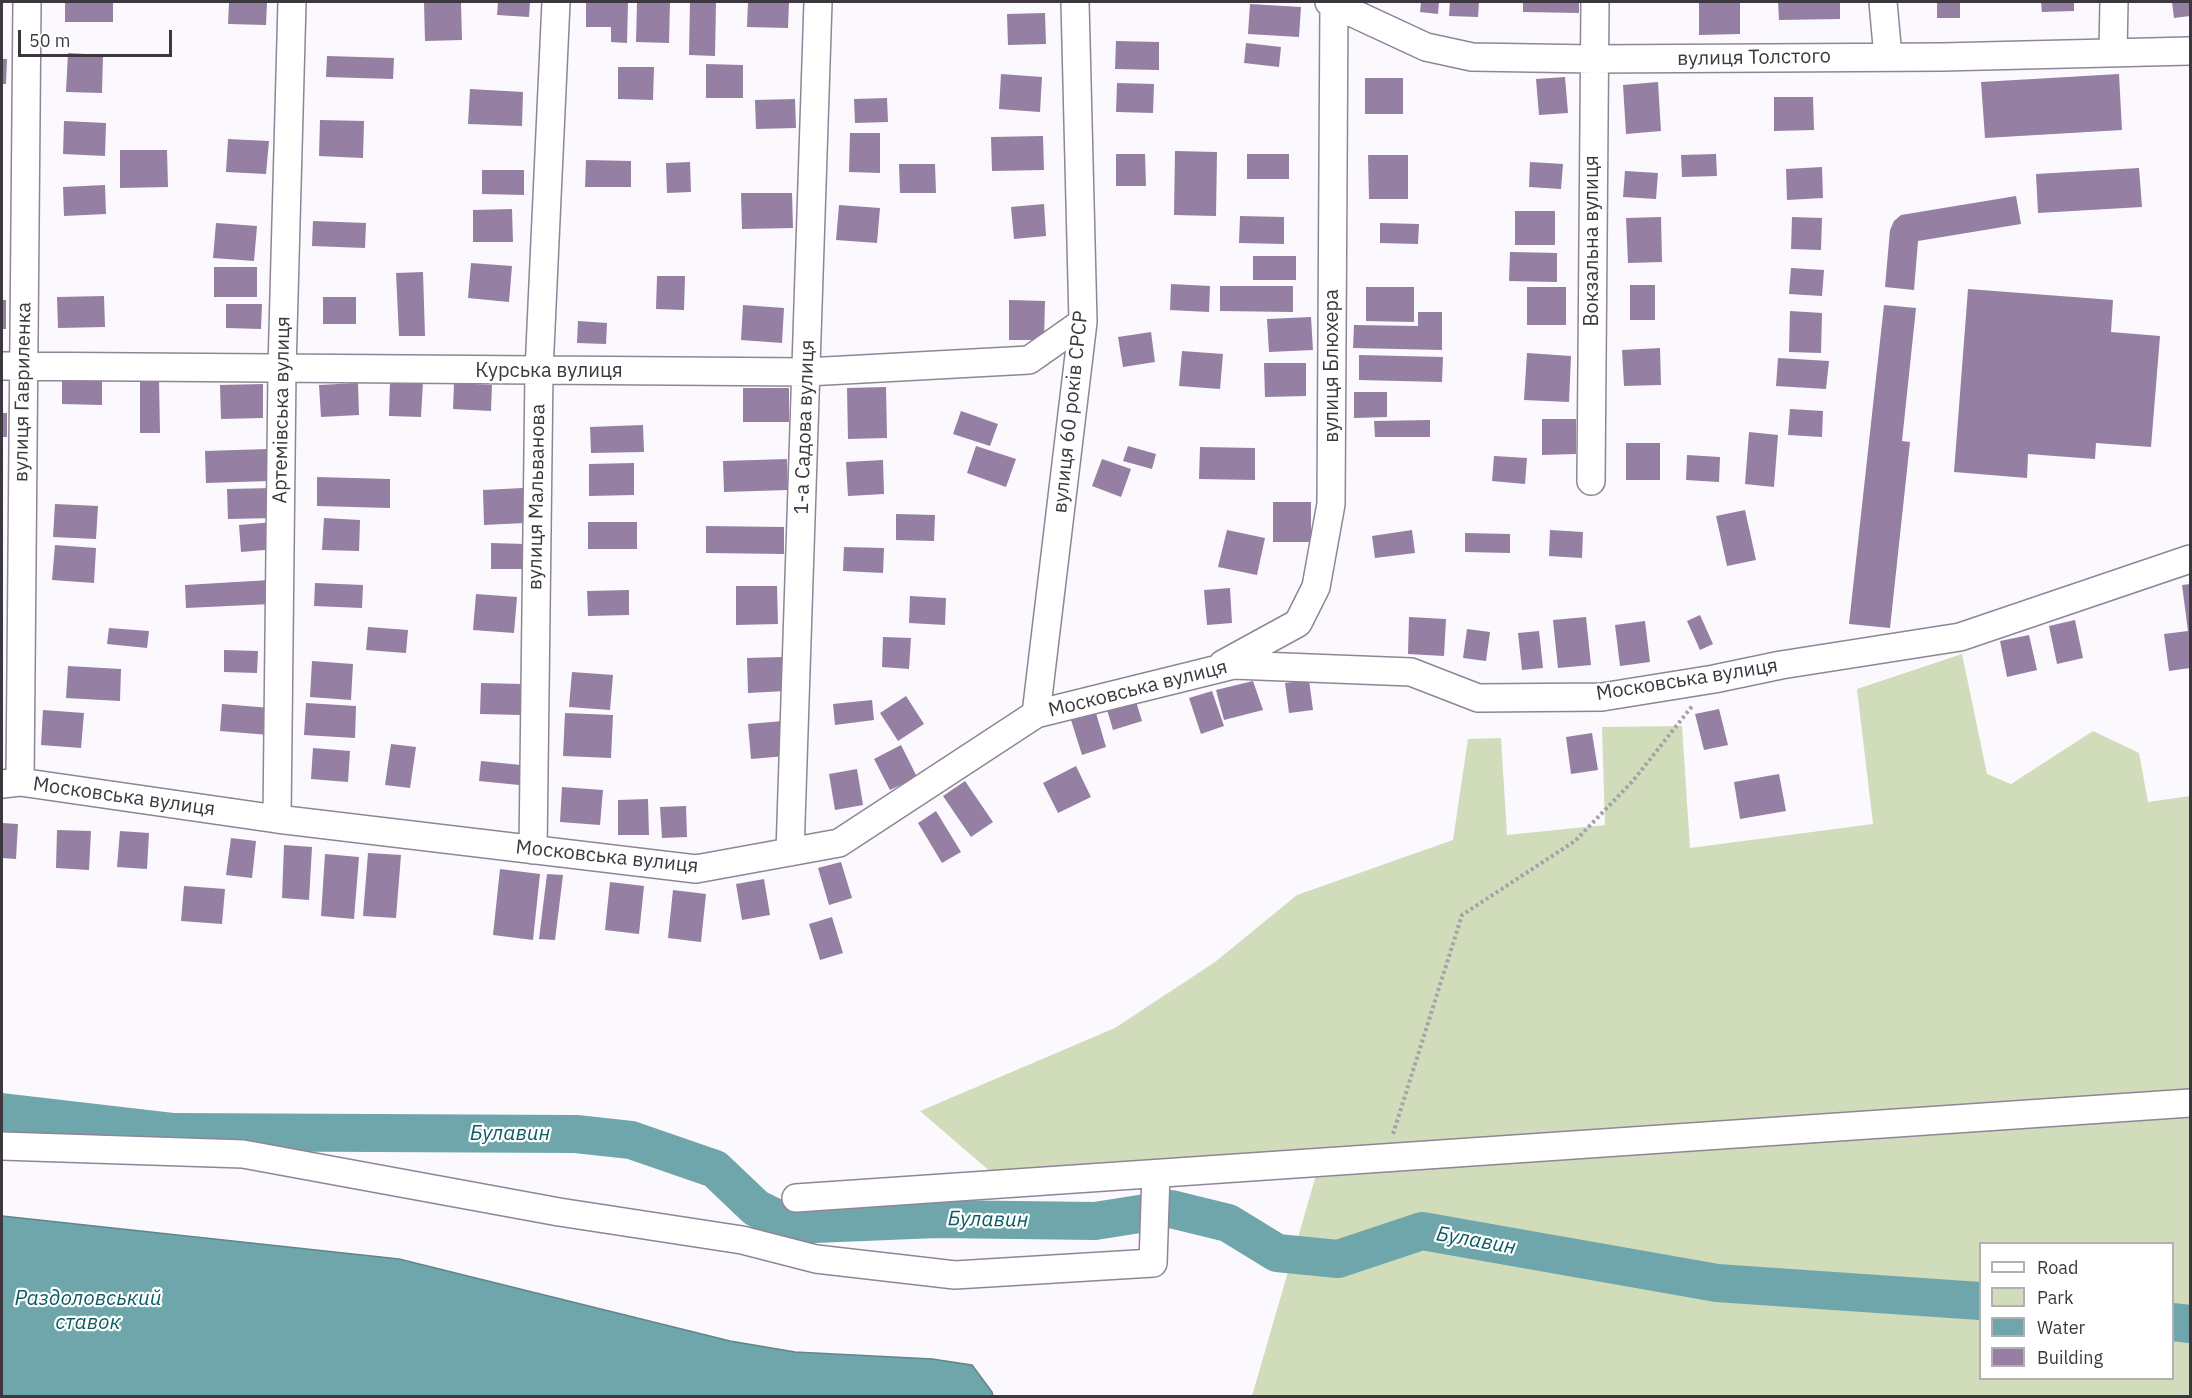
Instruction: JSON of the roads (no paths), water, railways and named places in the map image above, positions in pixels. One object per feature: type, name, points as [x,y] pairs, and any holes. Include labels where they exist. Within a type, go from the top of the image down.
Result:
[{"type":"street","name":"вулиця Гавриленка","points":[[11,783],[12,366],[27,2]]},
{"type":"street","name":"Артемівська вулиця","points":[[277,819],[282,369],[292,2]]},
{"type":"street","name":"вулиця Мальванова","points":[[533,850],[539,370],[556,2]]},
{"type":"street","name":"1-а Садова вулиця","points":[[790,852],[818,2]]},
{"type":"street","name":"вулиця 60 років СРСР","points":[[1036,714],[1083,322],[1075,2]]},
{"type":"street","name":"вулиця Толстого","points":[[1332,2],[1426,47],[1472,57],[1593,59],[1888,57],[2190,51]]},
{"type":"street","name":"вулиця Блюхера","points":[[1209,672],[1299,623],[1316,587],[1331,504],[1332,2]]},
{"type":"street","name":"Вокзальна вулиця","points":[[1591,481],[1594,2]]},
{"type":"street","points":[[1883,2],[1888,57]]},
{"type":"street","points":[[2114,2],[2114,52]]},
{"type":"street","name":"Курська вулиця","points":[[12,366],[807,372],[1029,360],[1083,322]]},
{"type":"street","name":"Московська вулиця","points":[[11,783],[277,819],[696,869],[839,843],[1036,714],[1234,665],[1411,672],[1478,698],[1602,697],[1714,679],[1781,665],[1960,637],[2190,559]]},
{"type":"street","points":[[795,1198],[1156,1183],[1385,1159],[2190,1103]]},
{"type":"street","points":[[2,1146],[243,1154],[559,1212],[742,1240],[816,1260],[955,1275],[1153,1263],[1156,1183]]},
{"type":"water","name":"Раздоловський ставок","points":[[2,1216],[399,1259],[730,1341],[795,1352],[932,1359],[972,1365],[993,1396],[2,1396]]},
{"type":"waterway","name":"Булавин","points":[[2,1112],[174,1132],[576,1134],[631,1140],[715,1169],[756,1208],[790,1225],[937,1219],[1095,1221],[1171,1209],[1228,1223],[1277,1253],[1338,1259],[1422,1231],[1717,1283],[1979,1301]]},
{"type":"waterway","name":"Булавин","points":[[2174,1322],[2190,1324]]}]
